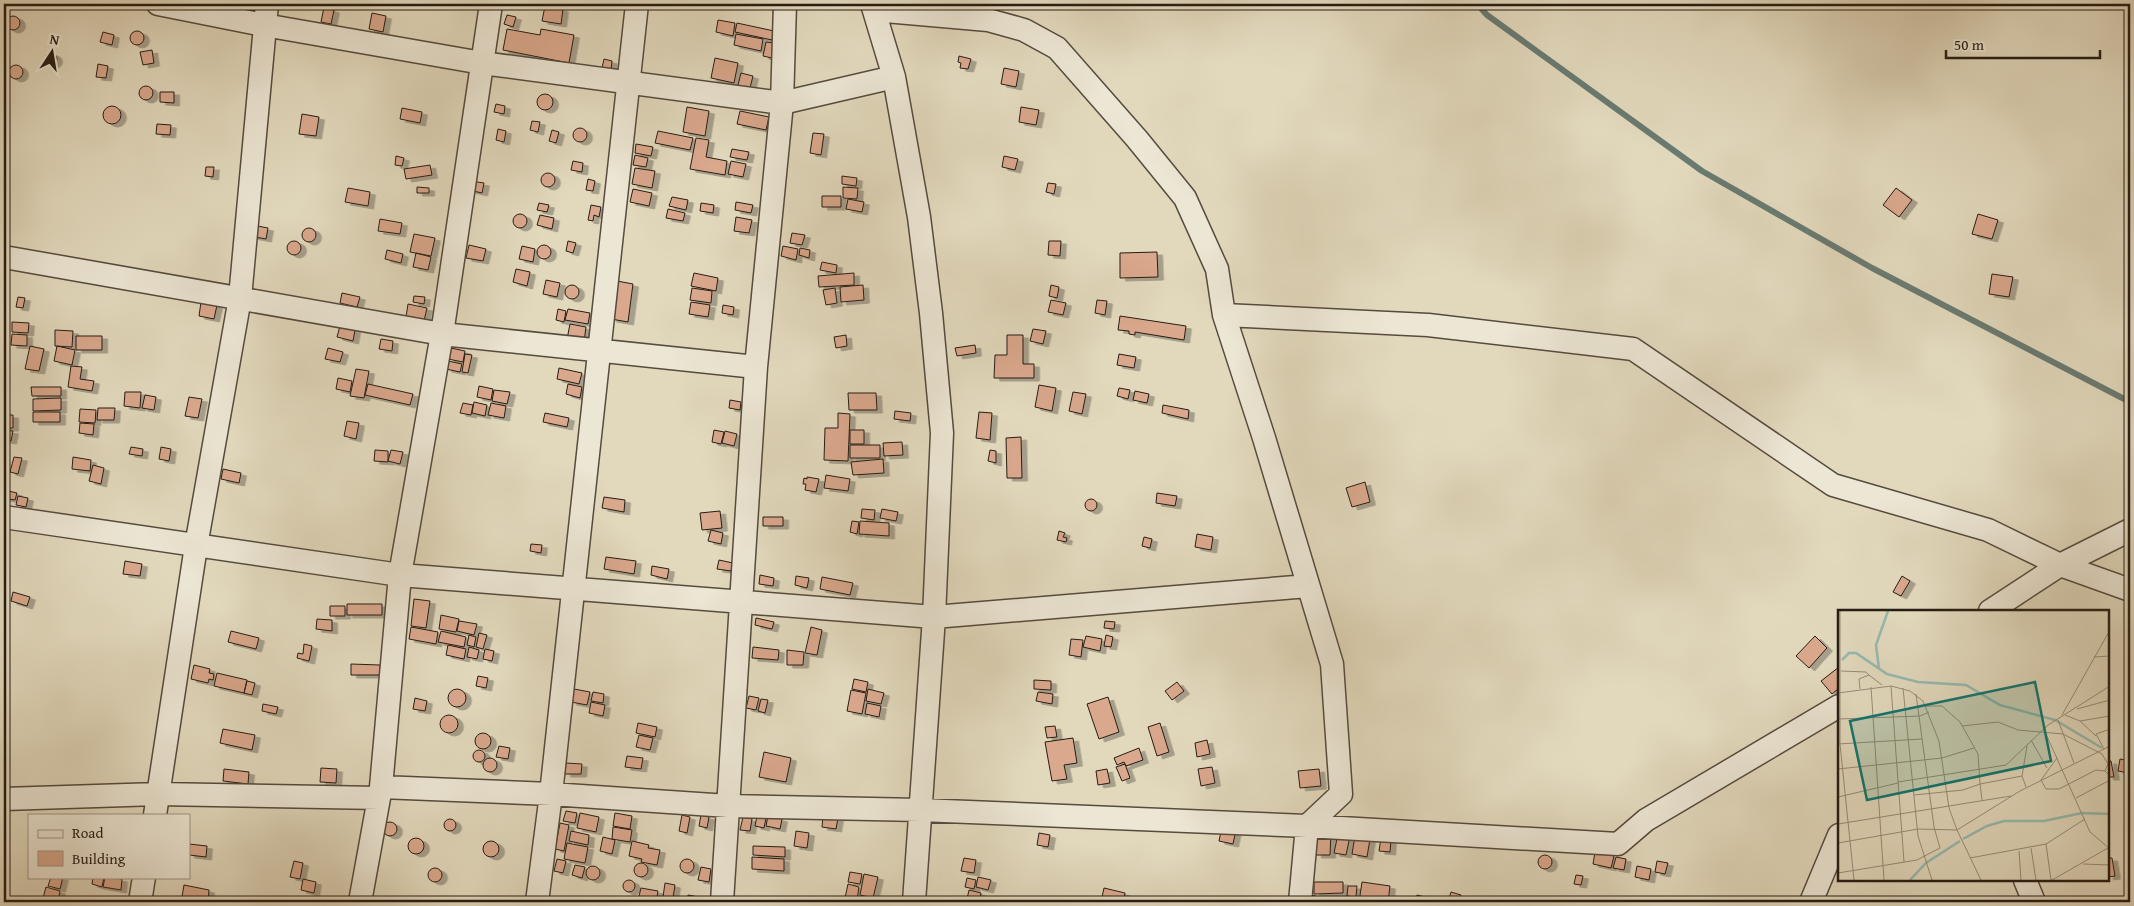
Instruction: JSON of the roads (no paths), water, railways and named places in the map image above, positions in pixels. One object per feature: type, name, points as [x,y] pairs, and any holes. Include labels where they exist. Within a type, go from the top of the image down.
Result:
[{"type":"street","points":[[158,4],[266,15],[482,63],[782,103],[894,77]]},
{"type":"street","points":[[360,902],[380,793],[400,575],[442,334],[491,4]]},
{"type":"street","points":[[537,902],[551,794],[637,4]]},
{"type":"street","points":[[722,902],[756,367],[782,103],[784,4]]},
{"type":"street","points":[[914,902],[934,616],[942,432],[931,313],[919,217],[894,77],[873,7],[988,20],[1024,30],[1057,48],[1138,139],[1185,198],[1217,269],[1224,315],[1264,438],[1332,664],[1341,794],[1307,826],[1300,902]]},
{"type":"street","points":[[156,804],[196,546],[240,298],[266,15]]},
{"type":"street","points":[[4,257],[442,334],[756,367]]},
{"type":"street","points":[[1224,315],[1428,325],[1633,349],[1833,486],[1988,530],[2060,565],[2130,590]]},
{"type":"street","points":[[4,517],[400,575],[934,616],[1308,586]]},
{"type":"street","points":[[1992,610],[2060,565],[2130,530]]},
{"type":"street","points":[[4,799],[156,804],[380,793],[551,794],[728,806],[920,810],[1307,826],[1618,844],[1646,820],[1838,707]]},
{"type":"street","points":[[1811,902],[1838,837]]},
{"type":"street","points":[[140,902],[144,878]]},
{"type":"street","points":[[2025,881],[2034,902]]},
{"type":"waterway","points":[[1477,4],[1487,15],[1702,171],[1872,268],[2130,402]]}]
